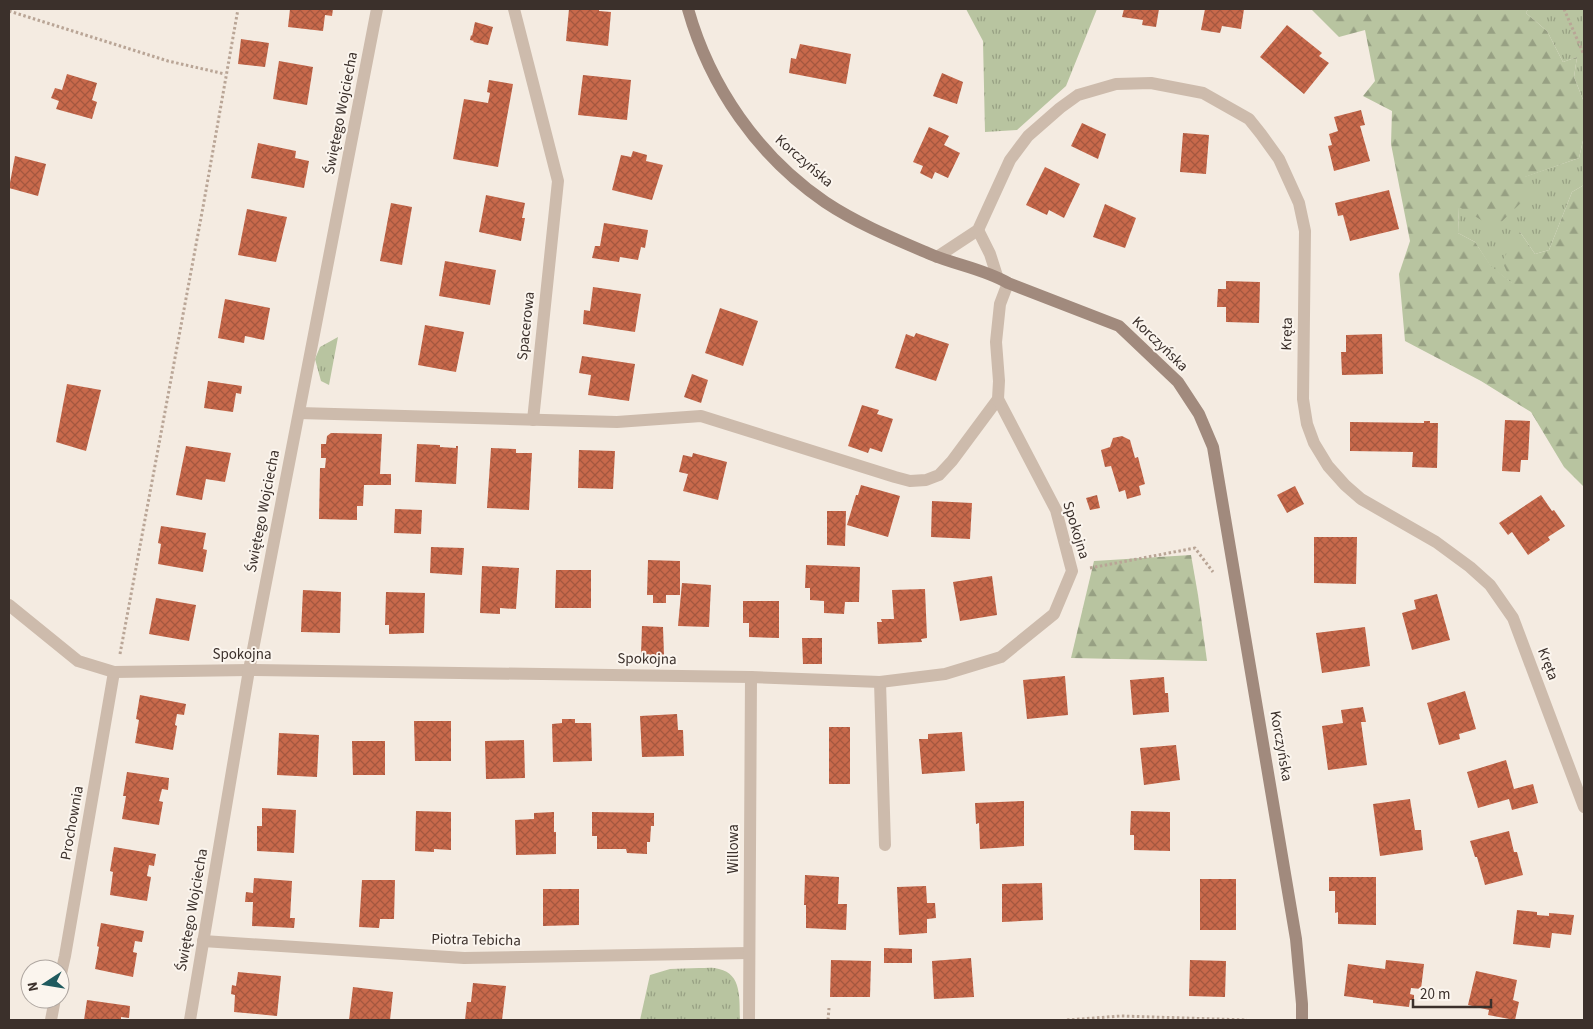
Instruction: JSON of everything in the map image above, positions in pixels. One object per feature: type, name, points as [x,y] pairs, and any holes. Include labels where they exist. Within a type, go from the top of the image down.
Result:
[{"type":"main road","name":"Korczyńska","points":[[688,9],[704,55],[724,94],[748,130],[798,182],[826,203],[883,234],[937,257],[997,276],[1008,283],[1119,326],[1178,382],[1198,414],[1214,447],[1296,939],[1302,1020]]},
{"type":"street","name":"Świętego Wojciecha","points":[[190,1020],[248,670],[378,9]]},
{"type":"street","name":"Spacerowa","points":[[514,9],[558,181],[533,420]]},
{"type":"street","name":"Kręta","points":[[978,230],[1010,160],[1028,136],[1078,95],[1116,84],[1151,83],[1203,93],[1249,120],[1279,159],[1299,203],[1305,231],[1303,399],[1307,424],[1314,443],[1328,466],[1360,499],[1436,542],[1470,567],[1490,585],[1513,618],[1584,808]]},
{"type":"street","points":[[937,257],[978,230],[990,254],[997,276]]},
{"type":"street","name":"Spokojna","points":[[9,605],[78,661],[115,672],[248,670],[750,677],[880,682],[945,674],[1001,657],[1054,614],[1072,571],[1056,510],[998,399],[999,381],[996,342],[1000,304],[1008,283]]},
{"type":"street","points":[[299,413],[617,422],[701,416],[910,481],[926,480],[939,475],[952,461],[998,399]]},
{"type":"street","name":"Prochownia","points":[[64,959],[115,672]]},
{"type":"street","name":"Willowa","points":[[749,1020],[750,677]]},
{"type":"street","points":[[880,682],[885,846]]},
{"type":"street","name":"Piotra Tebicha","points":[[203,941],[464,958],[749,953]]},
{"type":"path","points":[[115,672],[200,226],[238,9]]},
{"type":"path","points":[[1564,9],[1584,55]]},
{"type":"path","points":[[9,11],[168,61],[226,74]]},
{"type":"path","points":[[1087,568],[1195,548],[1213,572]]},
{"type":"path","points":[[828,1020],[829,1008]]},
{"type":"path","points":[[1067,1020],[1121,1016],[1247,1020]]},
{"type":"green space","points":[[966,9],[1097,9],[1066,86],[1017,130],[985,132],[983,41]]},
{"type":"green space","points":[[1311,9],[1528,9],[1526,13],[1547,31],[1563,62],[1577,57],[1574,77],[1584,102],[1584,136],[1579,158],[1525,177],[1528,196],[1495,228],[1459,207],[1458,233],[1475,242],[1491,266],[1512,283],[1502,261],[1520,232],[1535,254],[1549,250],[1572,192],[1584,185],[1584,487],[1564,467],[1531,412],[1481,381],[1405,341],[1399,274],[1410,241],[1391,144],[1392,111],[1363,96],[1375,81],[1365,30],[1339,37]]},
{"type":"green space","points":[[1528,9],[1584,9],[1584,102],[1574,77],[1577,57],[1563,62],[1547,31],[1526,13]]},
{"type":"green space","points":[[1584,136],[1584,185],[1572,192],[1549,250],[1535,254],[1520,232],[1513,284],[1491,267],[1475,242],[1458,233],[1459,207],[1524,177],[1579,158]]},
{"type":"green space","points":[[338,337],[329,385],[321,381],[315,359],[320,347]]},
{"type":"green space","points":[[1191,555],[1207,661],[1071,658],[1094,561]]},
{"type":"green space","points":[[717,968],[727,972],[736,983],[740,1020],[640,1020],[650,975],[670,969]]},
{"type":"building","points":[[290,9],[333,9],[332,16],[325,15],[323,31],[288,27]]},
{"type":"building","points":[[569,9],[599,9],[599,11],[611,12],[608,46],[566,41]]},
{"type":"building","points":[[1124,9],[1159,9],[1156,27],[1142,25],[1143,20],[1122,17]]},
{"type":"building","points":[[1205,9],[1244,9],[1241,29],[1222,26],[1220,33],[1201,30]]},
{"type":"building","points":[[475,22],[493,27],[488,45],[470,40]]},
{"type":"building","points":[[1287,25],[1322,53],[1319,56],[1329,63],[1304,94],[1260,57]]},
{"type":"building","points":[[241,39],[269,43],[265,67],[238,64]]},
{"type":"building","points":[[800,44],[851,54],[846,84],[789,73],[791,58],[796,59]]},
{"type":"building","points":[[279,61],[313,67],[307,105],[273,99]]},
{"type":"building","points":[[942,73],[963,82],[957,104],[933,96]]},
{"type":"building","points":[[67,74],[97,83],[92,100],[97,102],[92,119],[56,109],[59,101],[51,98],[55,88],[62,90]]},
{"type":"building","points":[[583,75],[631,80],[627,120],[578,115]]},
{"type":"building","points":[[489,80],[513,84],[498,167],[453,159],[464,99],[488,103],[490,93],[487,92]]},
{"type":"building","points":[[1361,110],[1365,125],[1360,126],[1370,161],[1334,171],[1328,146],[1332,145],[1329,134],[1338,131],[1334,117]]},
{"type":"building","points":[[1082,123],[1106,134],[1098,159],[1071,146]]},
{"type":"building","points":[[929,127],[949,136],[944,145],[960,153],[948,178],[935,172],[932,179],[920,173],[923,166],[913,162]]},
{"type":"building","points":[[1183,133],[1209,135],[1206,174],[1180,172]]},
{"type":"building","points":[[258,143],[296,151],[295,158],[309,161],[304,188],[251,178]]},
{"type":"building","points":[[633,151],[647,155],[646,161],[663,165],[652,200],[612,190],[621,155],[631,157]]},
{"type":"building","points":[[15,156],[46,164],[38,196],[9,188]]},
{"type":"building","points":[[1045,167],[1080,184],[1064,218],[1049,210],[1047,215],[1026,205]]},
{"type":"building","points":[[1389,190],[1399,229],[1350,241],[1343,215],[1338,216],[1335,203]]},
{"type":"building","points":[[486,195],[525,203],[522,218],[525,218],[521,241],[479,232]]},
{"type":"building","points":[[391,203],[412,207],[402,265],[380,261]]},
{"type":"building","points":[[1105,204],[1136,218],[1125,248],[1093,237]]},
{"type":"building","points":[[247,209],[287,217],[276,262],[238,255]]},
{"type":"building","points":[[604,223],[648,230],[645,248],[641,247],[638,260],[620,257],[619,262],[592,258],[595,246],[600,246]]},
{"type":"building","points":[[445,261],[496,270],[490,305],[439,296]]},
{"type":"building","points":[[1226,281],[1260,282],[1259,323],[1226,322],[1226,307],[1217,307],[1218,289],[1226,289]]},
{"type":"building","points":[[593,287],[641,294],[635,332],[583,324],[584,310],[590,311]]},
{"type":"building","points":[[225,299],[270,308],[264,340],[245,336],[244,343],[218,338]]},
{"type":"building","points":[[720,308],[758,321],[743,366],[705,353]]},
{"type":"building","points":[[425,325],[464,332],[456,372],[418,365]]},
{"type":"building","points":[[916,333],[949,344],[936,381],[895,368],[906,334],[914,337]]},
{"type":"building","points":[[1382,334],[1383,374],[1342,375],[1341,352],[1346,352],[1346,335]]},
{"type":"building","points":[[582,356],[635,364],[629,401],[588,395],[591,375],[579,373]]},
{"type":"building","points":[[692,374],[708,380],[701,403],[684,397]]},
{"type":"building","points":[[208,381],[242,386],[241,394],[236,393],[233,412],[204,408]]},
{"type":"building","points":[[67,384],[101,390],[86,451],[56,442]]},
{"type":"building","points":[[862,405],[879,410],[877,414],[893,419],[882,452],[870,448],[868,453],[848,446]]},
{"type":"building","points":[[1505,420],[1530,421],[1528,460],[1521,460],[1520,472],[1502,471]]},
{"type":"building","points":[[1424,421],[1438,423],[1437,468],[1412,467],[1413,452],[1350,451],[1350,422],[1424,423]]},
{"type":"building","points":[[331,433],[382,434],[380,474],[391,474],[391,485],[364,485],[363,506],[357,506],[357,520],[319,519],[320,468],[325,468],[326,458],[321,458],[321,444],[326,444],[327,436]]},
{"type":"building","points":[[1122,436],[1130,440],[1135,458],[1138,457],[1145,484],[1139,486],[1141,495],[1127,499],[1125,490],[1119,492],[1111,466],[1105,467],[1101,450],[1110,447],[1113,438]]},
{"type":"building","points":[[417,444],[456,448],[458,446],[456,484],[415,482]]},
{"type":"building","points":[[186,446],[231,453],[225,482],[206,479],[202,500],[176,495]]},
{"type":"building","points":[[491,448],[516,449],[516,453],[532,453],[529,510],[487,508]]},
{"type":"building","points":[[579,450],[615,451],[613,489],[578,488]]},
{"type":"building","points":[[693,453],[727,462],[718,500],[683,491],[688,474],[679,472],[683,455],[692,457]]},
{"type":"building","points":[[861,485],[900,496],[888,537],[847,525]]},
{"type":"building","points":[[1295,486],[1304,504],[1287,513],[1277,495]]},
{"type":"building","points":[[1097,495],[1100,508],[1090,510],[1086,498]]},
{"type":"building","points":[[1541,495],[1565,526],[1548,537],[1550,540],[1528,555],[1512,532],[1508,535],[1499,523]]},
{"type":"building","points":[[932,501],[972,503],[970,539],[931,537]]},
{"type":"building","points":[[395,509],[422,510],[421,534],[394,533]]},
{"type":"building","points":[[827,511],[846,511],[845,546],[827,545]]},
{"type":"building","points":[[161,526],[206,533],[203,549],[207,550],[203,572],[158,564],[161,544],[158,543]]},
{"type":"building","points":[[1314,537],[1357,537],[1356,584],[1314,583]]},
{"type":"building","points":[[431,547],[464,548],[462,575],[430,573]]},
{"type":"building","points":[[648,560],[680,561],[680,595],[666,595],[666,603],[653,603],[653,595],[647,595]]},
{"type":"building","points":[[806,565],[860,567],[859,602],[845,602],[844,614],[824,613],[824,601],[810,600],[810,588],[805,588]]},
{"type":"building","points":[[482,566],[519,568],[516,609],[500,608],[500,614],[480,613]]},
{"type":"building","points":[[556,570],[591,570],[591,608],[555,608]]},
{"type":"building","points":[[992,576],[997,615],[960,621],[953,582]]},
{"type":"building","points":[[682,583],[711,585],[709,627],[678,626]]},
{"type":"building","points":[[925,589],[927,638],[921,639],[922,642],[878,644],[877,622],[882,622],[881,619],[894,619],[892,590]]},
{"type":"building","points":[[303,590],[341,592],[340,633],[301,632]]},
{"type":"building","points":[[386,592],[425,593],[424,633],[389,634],[389,625],[385,625]]},
{"type":"building","points":[[1437,594],[1450,640],[1412,650],[1402,613],[1416,609],[1414,600]]},
{"type":"building","points":[[156,598],[196,605],[189,641],[149,634]]},
{"type":"building","points":[[743,601],[779,601],[779,638],[749,637],[749,623],[743,623]]},
{"type":"building","points":[[642,626],[663,627],[664,655],[641,655]]},
{"type":"building","points":[[1365,627],[1370,666],[1322,673],[1316,633]]},
{"type":"building","points":[[802,638],[822,638],[822,664],[803,664]]},
{"type":"building","points":[[1065,676],[1068,715],[1027,719],[1023,680]]},
{"type":"building","points":[[1164,677],[1165,693],[1168,693],[1169,712],[1133,715],[1130,680]]},
{"type":"building","points":[[1465,691],[1476,729],[1459,734],[1460,739],[1439,745],[1427,703]]},
{"type":"building","points":[[140,695],[186,704],[184,715],[177,714],[173,750],[135,743],[139,720],[136,719]]},
{"type":"building","points":[[1363,707],[1366,722],[1361,722],[1367,765],[1328,770],[1322,726],[1343,723],[1341,710]]},
{"type":"building","points":[[677,714],[678,730],[683,730],[684,756],[642,757],[640,716]]},
{"type":"building","points":[[562,719],[575,719],[575,723],[591,723],[592,761],[553,762],[552,724],[562,723]]},
{"type":"building","points":[[414,721],[451,721],[451,761],[415,761]]},
{"type":"building","points":[[829,727],[850,727],[850,784],[829,784]]},
{"type":"building","points":[[962,732],[965,771],[922,774],[919,739],[928,739],[928,734]]},
{"type":"building","points":[[279,733],[319,735],[317,777],[277,775]]},
{"type":"building","points":[[524,740],[525,778],[486,779],[485,741]]},
{"type":"building","points":[[352,741],[385,741],[385,775],[353,775]]},
{"type":"building","points":[[1176,745],[1180,780],[1144,785],[1140,748]]},
{"type":"building","points":[[1506,760],[1514,789],[1533,784],[1538,803],[1512,810],[1509,799],[1478,808],[1467,772]]},
{"type":"building","points":[[127,772],[169,778],[168,790],[162,789],[159,801],[163,802],[159,825],[122,819],[126,796],[123,796]]},
{"type":"building","points":[[1410,799],[1415,830],[1421,830],[1423,850],[1380,856],[1373,804]]},
{"type":"building","points":[[1024,801],[1024,846],[980,849],[979,823],[976,824],[975,803]]},
{"type":"building","points":[[262,808],[296,810],[294,853],[257,851],[257,826],[262,826]]},
{"type":"building","points":[[416,811],[451,812],[451,850],[434,849],[434,852],[415,851]]},
{"type":"building","points":[[1131,811],[1170,812],[1170,851],[1134,850],[1134,835],[1130,835]]},
{"type":"building","points":[[554,812],[556,854],[516,855],[515,820],[534,819],[534,813]]},
{"type":"building","points":[[592,812],[654,813],[654,826],[651,826],[650,842],[647,842],[647,854],[627,853],[626,849],[597,849],[597,836],[592,836]]},
{"type":"building","points":[[1509,831],[1514,852],[1517,852],[1523,875],[1485,885],[1470,841]]},
{"type":"building","points":[[114,847],[156,854],[154,866],[149,865],[147,876],[151,877],[147,901],[110,895],[113,872],[110,871]]},
{"type":"building","points":[[805,875],[839,877],[838,904],[847,904],[846,930],[806,928],[806,905],[804,905]]},
{"type":"building","points":[[1329,877],[1376,877],[1376,925],[1338,924],[1338,912],[1335,913],[1335,891],[1329,891]]},
{"type":"building","points":[[254,878],[292,881],[290,918],[295,918],[294,928],[252,926],[253,902],[245,902],[246,892],[253,893]]},
{"type":"building","points":[[1200,879],[1236,879],[1236,930],[1200,930]]},
{"type":"building","points":[[362,880],[395,880],[394,919],[380,919],[379,928],[359,927]]},
{"type":"building","points":[[1042,883],[1043,920],[1002,922],[1002,884]]},
{"type":"building","points":[[926,886],[927,903],[935,903],[936,918],[927,919],[927,933],[899,935],[897,887]]},
{"type":"building","points":[[543,889],[579,889],[579,925],[543,926]]},
{"type":"building","points":[[1517,910],[1537,912],[1537,915],[1549,916],[1549,913],[1574,915],[1571,935],[1552,933],[1550,948],[1513,944]]},
{"type":"building","points":[[101,923],[144,931],[142,942],[135,941],[133,952],[137,953],[133,977],[95,969]]},
{"type":"building","points":[[884,948],[912,949],[912,963],[884,963]]},
{"type":"building","points":[[971,958],[974,997],[934,999],[932,961]]},
{"type":"building","points":[[831,960],[871,961],[870,997],[830,997]]},
{"type":"building","points":[[1190,960],[1226,961],[1225,997],[1189,996]]},
{"type":"building","points":[[1386,960],[1424,964],[1421,989],[1411,988],[1410,994],[1414,995],[1414,1000],[1410,1000],[1409,1007],[1373,1003],[1373,1000],[1344,996],[1348,964],[1385,969]]},
{"type":"building","points":[[1476,971],[1517,980],[1513,1000],[1519,1002],[1515,1020],[1488,1015],[1489,1010],[1468,1005]]},
{"type":"building","points":[[238,972],[281,976],[277,1016],[234,1012],[235,995],[231,994],[232,985],[236,986]]},
{"type":"building","points":[[473,983],[506,986],[502,1020],[465,1020],[467,1002],[471,1002]]},
{"type":"building","points":[[353,987],[393,992],[390,1020],[349,1020]]},
{"type":"building","points":[[87,1000],[130,1006],[129,1018],[121,1017],[121,1020],[84,1020]]}]
